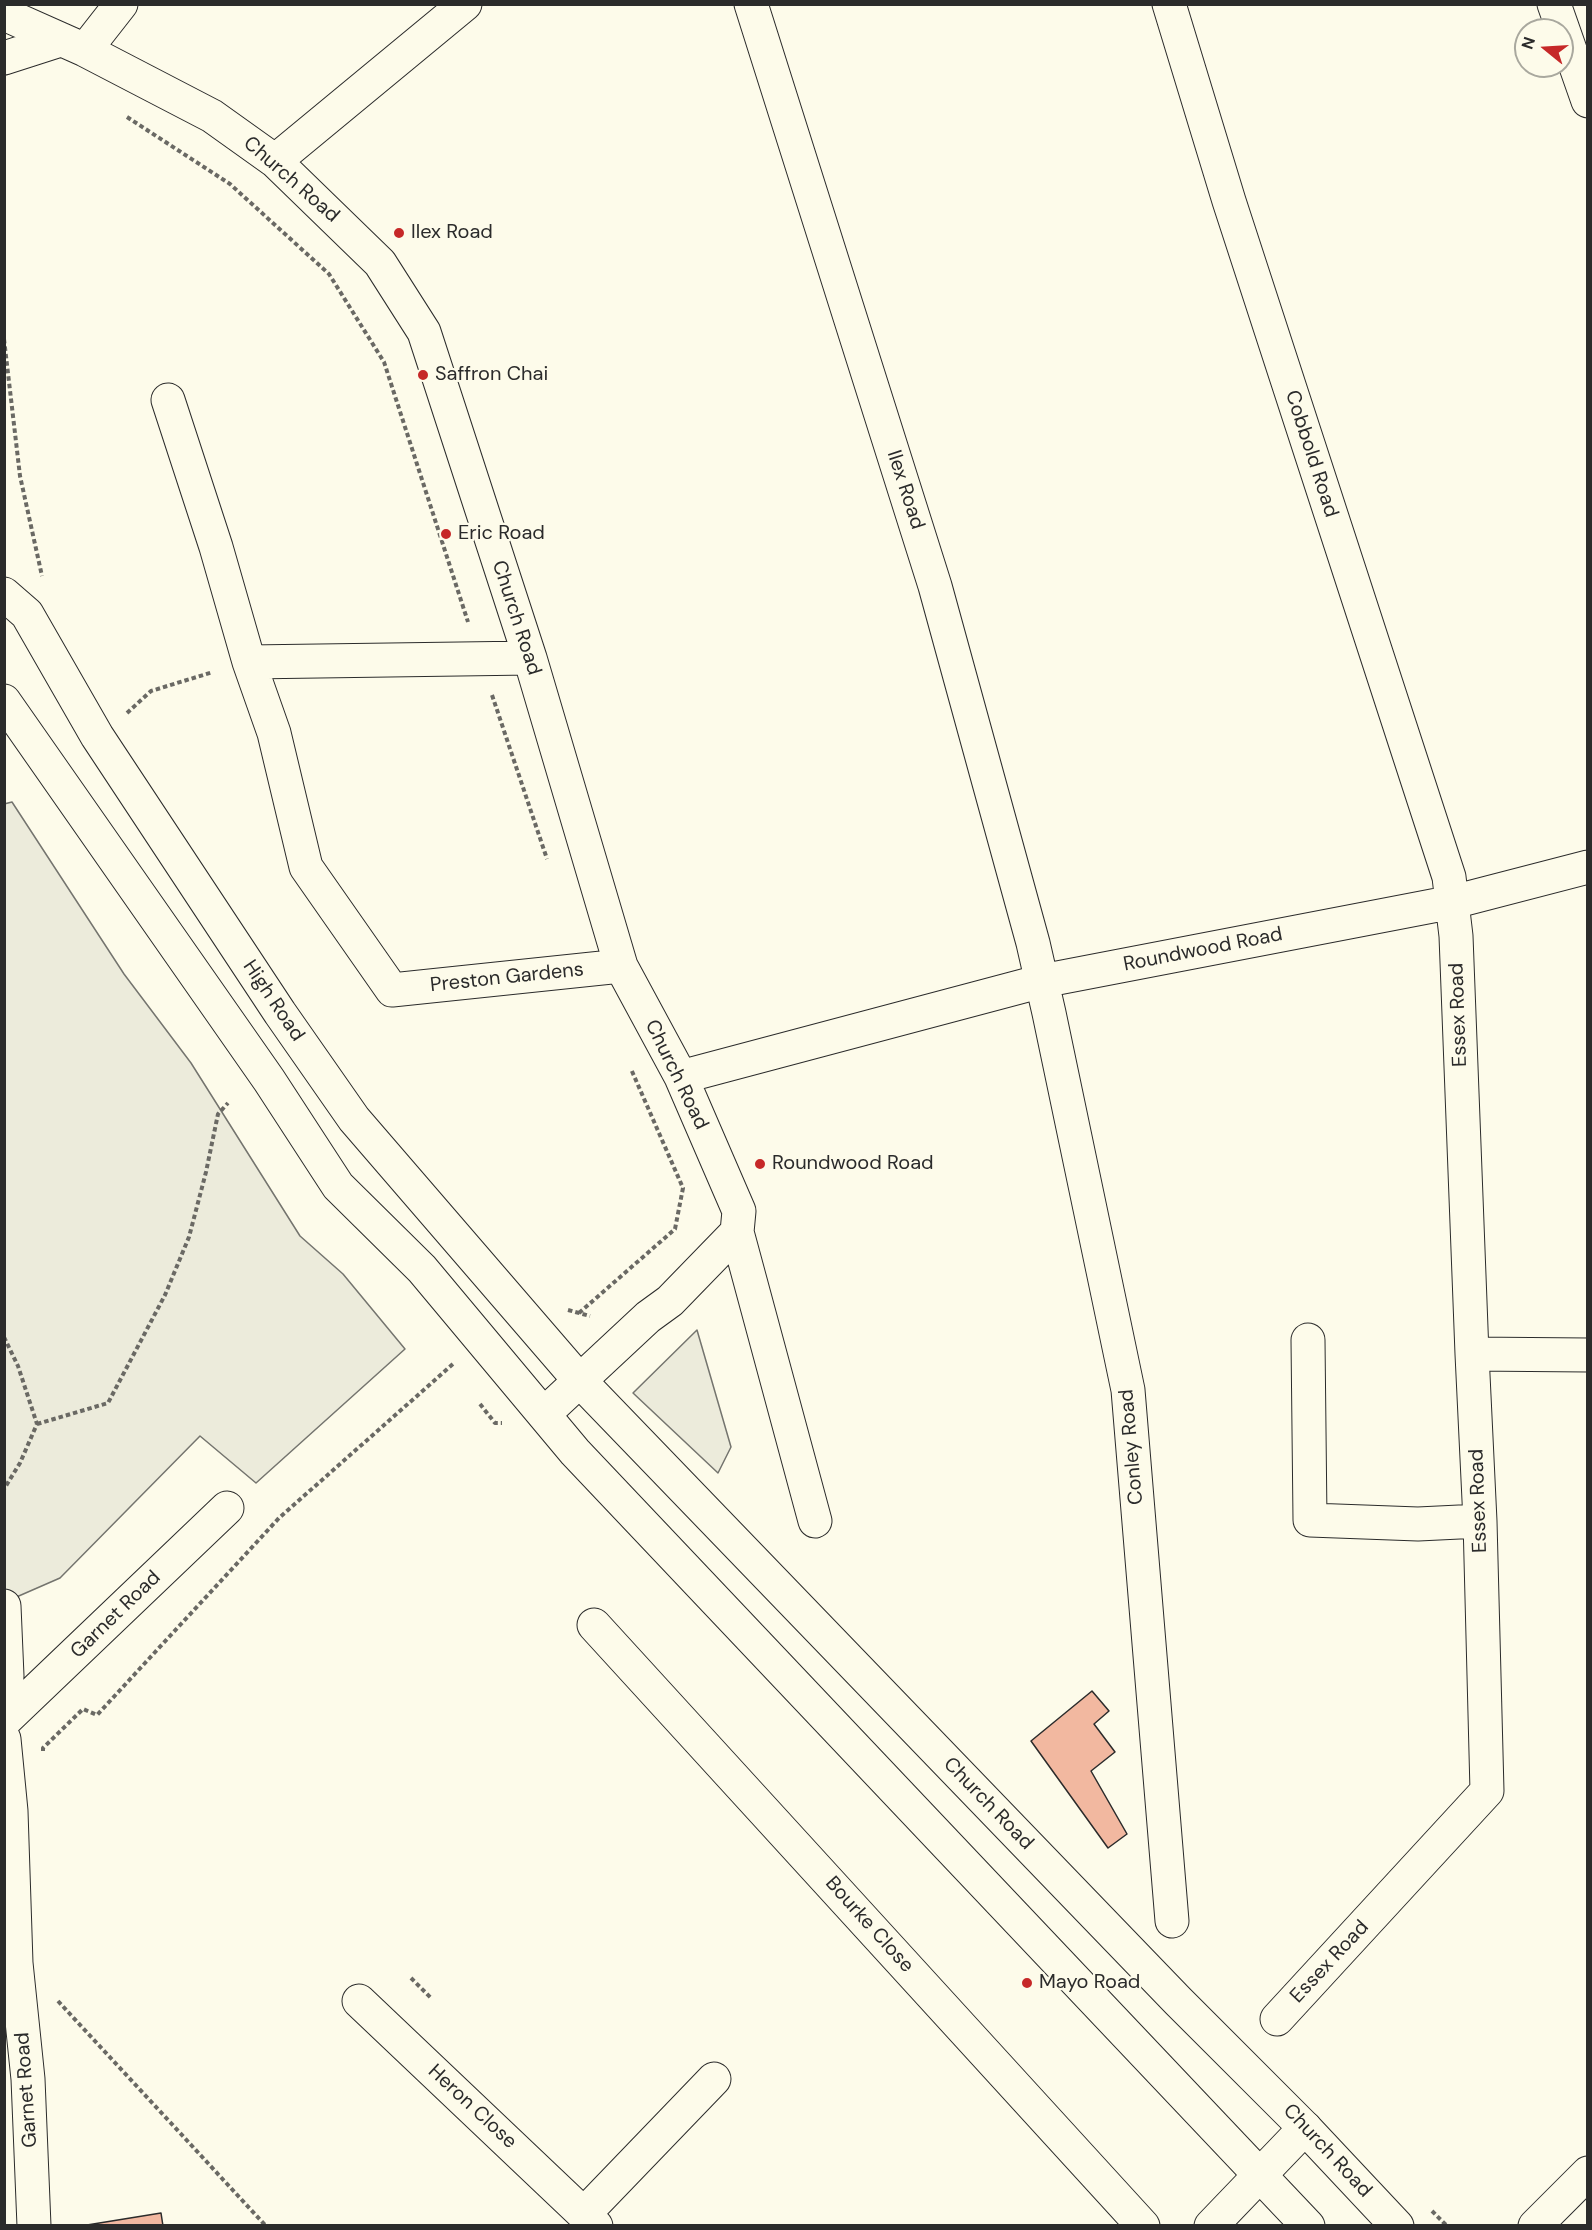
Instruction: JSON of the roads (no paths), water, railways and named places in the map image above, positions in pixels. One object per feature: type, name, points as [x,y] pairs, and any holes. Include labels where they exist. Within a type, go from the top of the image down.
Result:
[{"type":"street","points":[[38,4],[73,45]]},
{"type":"street","points":[[4,58],[73,45],[121,4]]},
{"type":"street","points":[[275,161],[465,4]]},
{"type":"street","name":"Ilex Road","points":[[751,4],[935,586],[1042,981]]},
{"type":"street","name":"Cobbold Road","points":[[1169,4],[1232,212],[1449,877],[1453,902]]},
{"type":"street","points":[[1554,4],[1587,101]]},
{"type":"street","name":"Church Road","points":[[4,14],[73,45],[212,116],[275,161],[380,262],[424,332],[530,658],[621,966],[681,1077],[739,1212],[737,1232],[815,1521]]},
{"type":"street","points":[[168,400],[216,547],[249,662],[530,658]]},
{"type":"street","name":"High Road","points":[[4,594],[27,614],[97,736],[280,1013],[354,1119],[580,1381]]},
{"type":"street","name":"Preston Gardens","points":[[249,662],[274,733],[306,867],[392,990],[621,966]]},
{"type":"street","points":[[4,701],[269,1080],[338,1186],[422,1269],[575,1452],[1308,2226]]},
{"type":"street","name":"Roundwood Road","points":[[681,1077],[1042,981],[1453,902],[1587,867]]},
{"type":"street","name":"Essex Road","points":[[1277,2019],[1487,1791],[1480,1521],[1453,902]]},
{"type":"street","name":"Conley Road","points":[[1042,981],[1128,1390],[1172,1921]]},
{"type":"street","points":[[544,1414],[648,1317],[670,1301],[737,1232]]},
{"type":"street","points":[[1308,1340],[1310,1520],[1419,1524],[1480,1521]]},
{"type":"street","points":[[1472,1354],[1587,1355]]},
{"type":"street","name":"Church Road","points":[[580,1381],[1178,2001],[1305,2128],[1397,2226]]},
{"type":"street","name":"Garnet Road","points":[[4,1721],[227,1508]]},
{"type":"street","points":[[4,1606],[7,1676],[4,1705]]},
{"type":"street","name":"Bourke Close","points":[[594,1625],[1143,2226]]},
{"type":"street","name":"Garnet Road","points":[[4,1739],[10,1811],[16,1963],[28,2079],[34,2226]]},
{"type":"street","name":"Heron Close","points":[[359,2001],[590,2219],[714,2079]]},
{"type":"street","points":[[1210,2226],[1305,2128]]},
{"type":"street","points":[[1535,2226],[1587,2173]]},
{"type":"place","name":"Ilex Road","points":[[399,233]]},
{"type":"place","name":"Saffron Chai","points":[[423,375]]},
{"type":"place","name":"Eric Road","points":[[446,534]]},
{"type":"place","name":"Roundwood Road","points":[[760,1164]]},
{"type":"place","name":"Mayo Road","points":[[1027,1983]]}]
